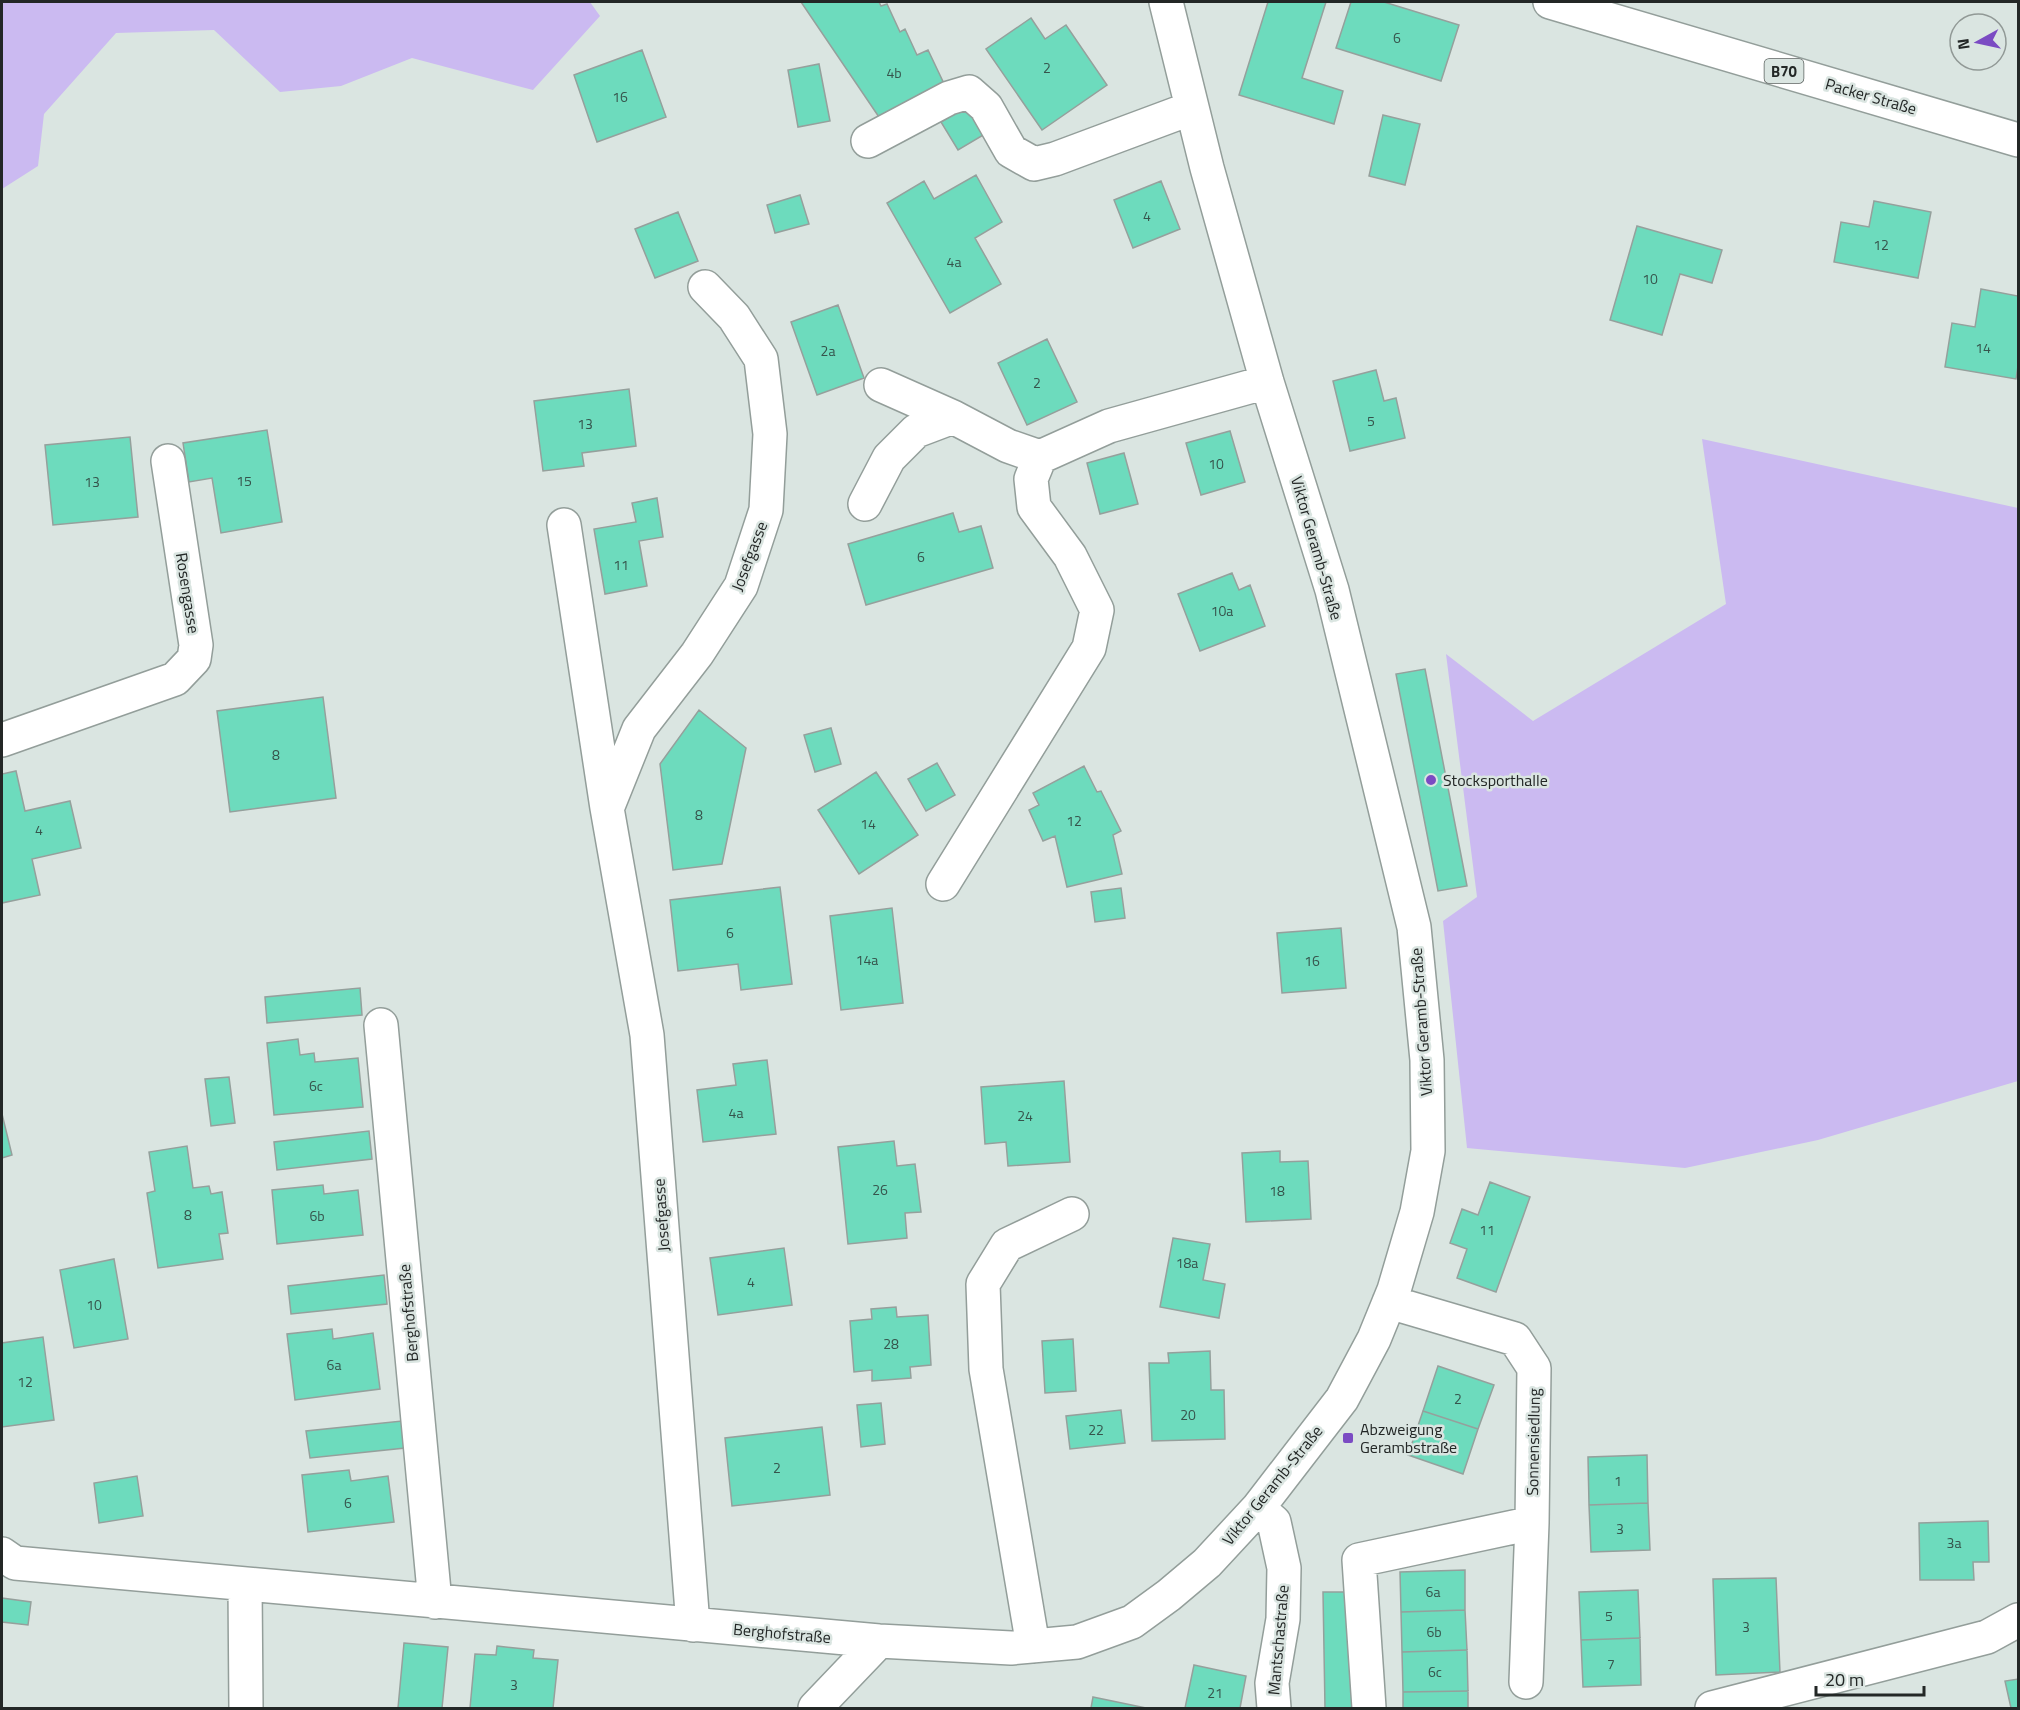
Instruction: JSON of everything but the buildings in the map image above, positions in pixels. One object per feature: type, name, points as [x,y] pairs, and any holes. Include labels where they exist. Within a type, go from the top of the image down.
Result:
[{"type":"street","name":"Viktor Geramb-Straße","points":[[879,1641],[1011,1648],[1077,1642],[1132,1622],[1169,1595],[1206,1563],[1258,1508],[1342,1399],[1374,1339],[1389,1302],[1417,1212],[1428,1151],[1427,1060],[1414,927],[1332,590],[1267,382],[1192,108],[1166,2]]},
{"type":"street","name":"Packer Straße","points":[[1550,2],[2019,140]]},
{"type":"street","points":[[868,141],[949,98],[969,92],[986,107],[1011,151],[1034,165],[1192,108]]},
{"type":"street","name":"Josefgasse","points":[[608,808],[639,729],[697,654],[741,586],[766,510],[770,434],[761,359],[734,317],[705,287]]},
{"type":"street","points":[[881,385],[953,417],[1008,446],[1040,457],[1109,426],[1267,382]]},
{"type":"street","points":[[866,504],[889,458],[916,431],[953,417]]},
{"type":"street","points":[[943,884],[1089,648],[1097,610],[1070,556],[1034,507],[1031,479],[1040,457]]},
{"type":"street","name":"Rosengasse","points":[[2,740],[175,679],[194,659],[196,645],[168,460]]},
{"type":"street","name":"Josefgasse","points":[[564,525],[608,808],[647,1035],[693,1625]]},
{"type":"street","name":"Berghofstraße","points":[[381,1024],[435,1602]]},
{"type":"street","points":[[1033,1646],[986,1369],[983,1284],[1007,1245],[1072,1214]]},
{"type":"street","name":"Sonnensiedlung","points":[[1389,1302],[1515,1339],[1534,1368],[1532,1523],[1526,1682]]},
{"type":"street","name":"Mantschastraße","points":[[1258,1508],[1274,1522],[1284,1568],[1283,1618],[1272,1683],[1274,1708]]},
{"type":"street","points":[[1369,1708],[1359,1560],[1532,1523]]},
{"type":"street","name":"Berghofstraße","points":[[2,1554],[15,1563],[879,1641]]},
{"type":"street","points":[[245,1585],[246,1708]]},
{"type":"street","points":[[1712,1708],[1987,1637],[2019,1620]]},
{"type":"street","points":[[815,1708],[879,1641]]},
{"type":"shaded area","points":[[2,2],[590,2],[600,16],[533,90],[412,58],[341,86],[280,92],[214,30],[116,33],[44,114],[38,166],[2,189]]},
{"type":"shaded area","points":[[1702,439],[2018,508],[2018,1081],[1818,1140],[1685,1168],[1467,1148],[1443,921],[1477,897],[1446,654],[1533,721],[1726,604]]},
{"type":"place","name":"Stocksporthalle","points":[[1431,780]]},
{"type":"place","name":"Abzweigung Gerambstraße","points":[[1348,1438]]}]
